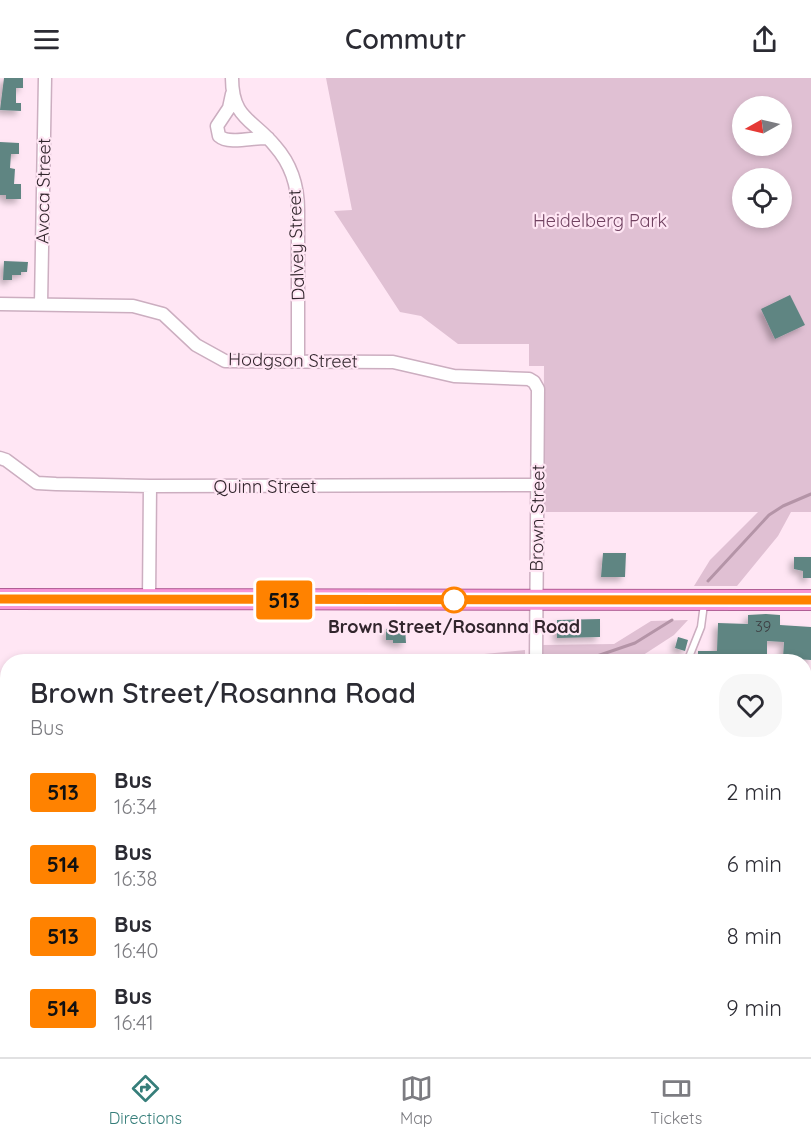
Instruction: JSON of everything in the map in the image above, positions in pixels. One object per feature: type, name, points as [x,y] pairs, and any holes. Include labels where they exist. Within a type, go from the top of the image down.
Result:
[{"type":"highway","points":[[0,599],[811,600]]},
{"type":"street","name":"Avoca Street","points":[[41,304],[45,78]]},
{"type":"street","name":"Dalvey Street","points":[[232,78],[229,108],[217,126],[219,136],[230,141],[268,138]]},
{"type":"street","name":"Dalvey Street","points":[[232,92],[243,115],[268,138],[285,160],[297,192],[298,360]]},
{"type":"street","name":"Hodgson Street","points":[[0,304],[133,306],[163,314],[196,345],[225,361],[393,362],[454,376],[530,379]]},
{"type":"street","name":"Brown Street","points":[[530,379],[538,388],[536,654]]},
{"type":"street","name":"Quinn Street","points":[[0,458],[37,483],[150,486],[538,485]]},
{"type":"street","points":[[149,600],[150,486]]},
{"type":"lane","points":[[690,654],[701,627],[705,600]]},
{"type":"green space","name":"Heidelberg Park","points":[[326,78],[811,78],[811,512],[791,512],[778,536],[737,586],[694,586],[710,560],[758,512],[543,512],[544,366],[529,366],[529,344],[458,344],[421,316],[400,312],[334,211],[352,210]]},
{"type":"green space","points":[[688,620],[674,635],[645,654],[542,654],[542,645],[614,644],[651,621]]},
{"type":"green space","points":[[525,650],[525,654],[484,654]]},
{"type":"building","points":[[4,78],[23,78],[23,88],[16,88],[16,103],[21,103],[21,111],[0,110]]},
{"type":"building","points":[[0,142],[19,143],[19,154],[11,154],[10,168],[15,169],[14,184],[21,184],[21,199],[6,199],[6,195],[0,195]]},
{"type":"building","points":[[4,261],[28,262],[27,272],[12,275],[12,280],[3,280]]},
{"type":"building","points":[[790,295],[805,325],[775,339],[761,309]]},
{"type":"building","points":[[603,553],[626,553],[625,577],[601,577]]},
{"type":"building","points":[[794,557],[811,557],[811,578],[803,578],[803,571],[794,569]]},
{"type":"building","points":[[748,615],[780,615],[780,625],[811,627],[811,654],[783,654],[784,642],[767,641],[767,654],[698,654],[698,651],[717,651],[718,623],[748,624]]},
{"type":"building","points":[[600,619],[600,637],[557,638],[557,620]]},
{"type":"building","points":[[405,628],[406,643],[393,643],[393,640],[386,640],[386,629]]},
{"type":"building","points":[[678,637],[688,640],[685,651],[675,648]]},
{"type":"waterway","points":[[708,581],[769,515],[811,494]]},
{"type":"waterway","points":[[603,654],[635,643],[672,620]]},
{"type":"bus line","name":"513","points":[[0,599],[811,600]]},
{"type":"place","name":"Brown Street/Rosanna Road","points":[[454,600]]}]
